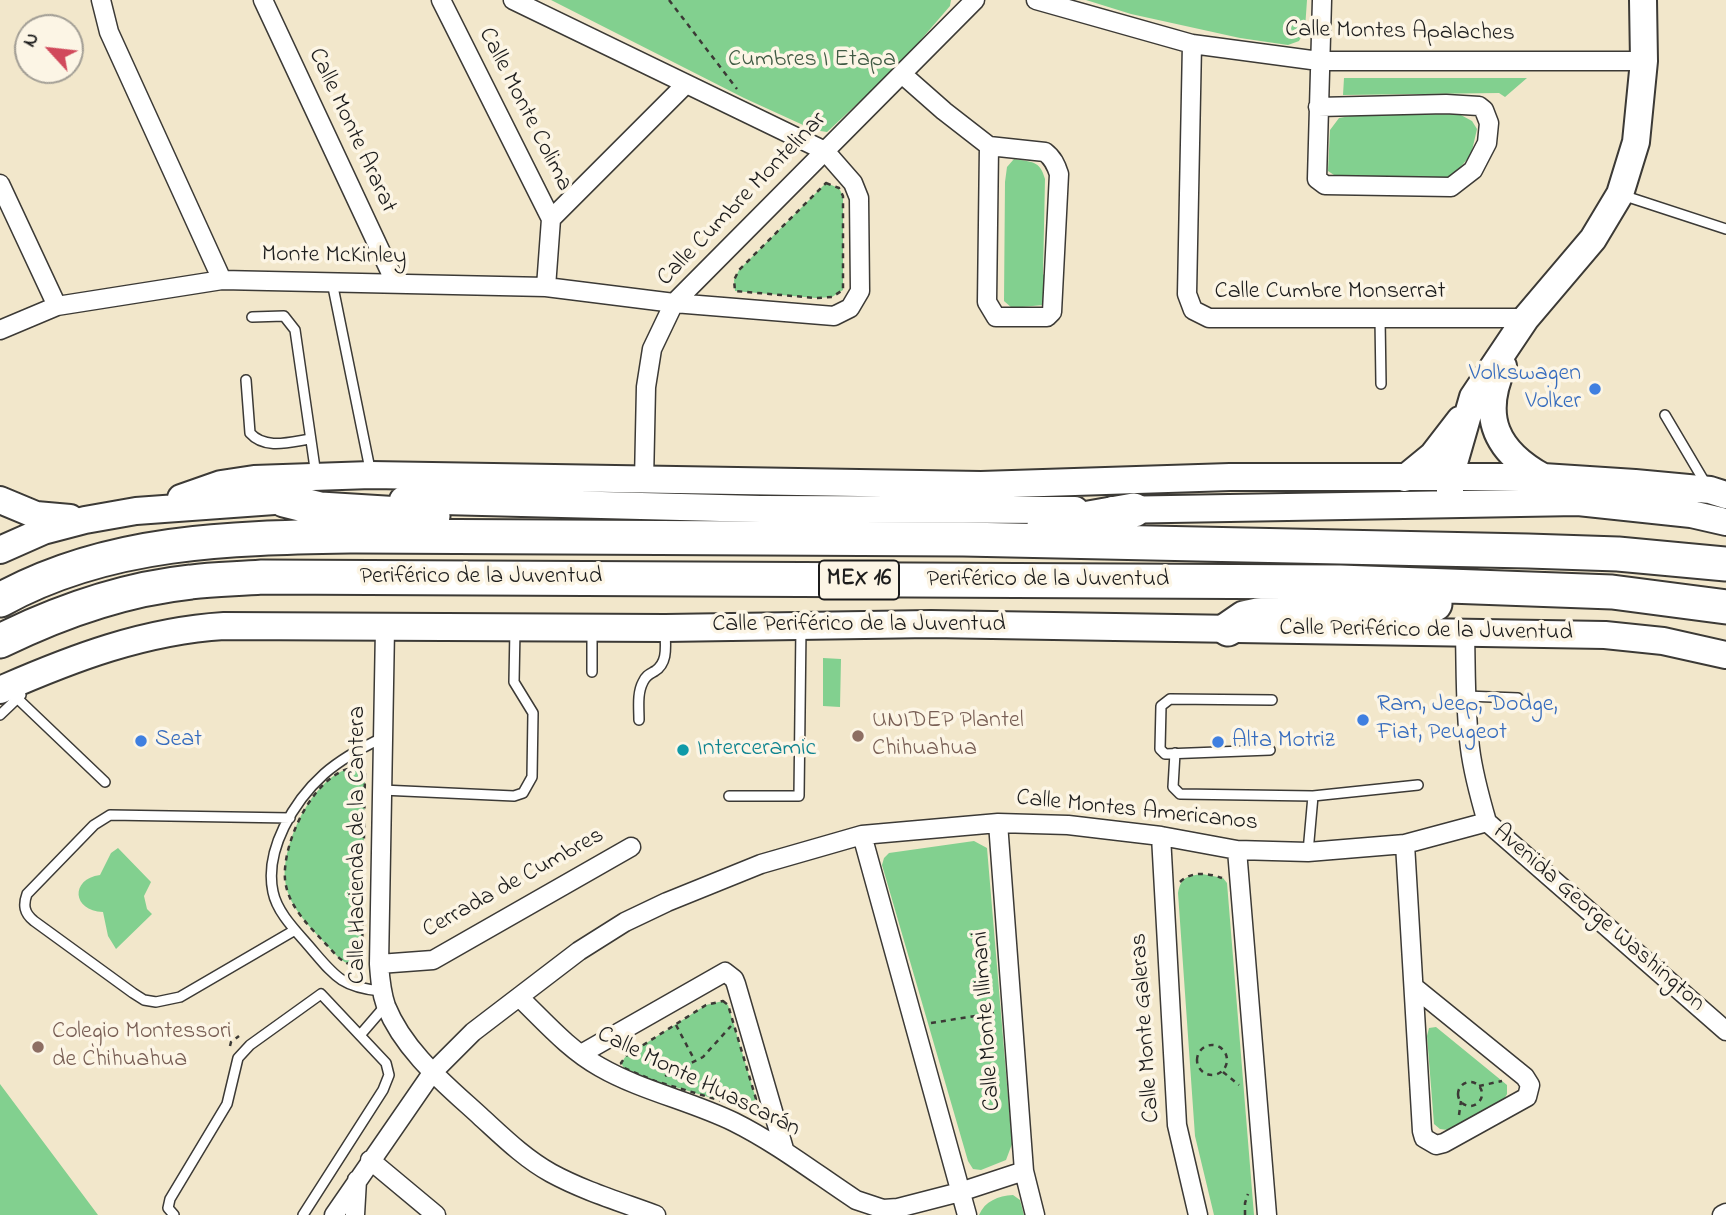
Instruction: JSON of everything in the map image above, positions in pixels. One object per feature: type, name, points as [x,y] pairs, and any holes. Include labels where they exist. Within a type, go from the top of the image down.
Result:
[{"type":"highway","points":[[284,500],[320,509],[484,520],[620,538]]},
{"type":"highway","points":[[964,539],[1135,510]]},
{"type":"highway","name":"Periférico de la Juventud","points":[[0,600],[64,572],[118,554],[217,540],[356,536],[964,539],[1618,554],[1726,564]]},
{"type":"highway","name":"Periférico de la Juventud","points":[[0,641],[79,608],[142,591],[189,582],[262,577],[1340,582],[1612,592],[1726,607]]},
{"type":"highway","points":[[1228,629],[1244,618],[1258,615],[1452,601],[1473,586]]},
{"type":"main road","points":[[1405,478],[1419,468],[1446,440],[1526,318],[1594,239],[1620,194],[1636,142],[1644,61],[1643,0]]},
{"type":"main road","points":[[1526,318],[1497,379],[1492,396],[1492,413],[1496,431],[1504,446],[1516,461],[1543,477]]},
{"type":"main road","points":[[1450,504],[1450,477],[1473,397]]},
{"type":"main road","points":[[150,509],[221,484],[254,479],[371,475],[486,490],[760,509],[1135,510],[1578,502],[1691,514],[1726,522]]},
{"type":"main road","points":[[0,550],[43,531],[85,520],[150,509],[643,481],[981,485],[1230,477],[1543,477],[1718,492]]},
{"type":"main road","points":[[0,500],[36,515],[85,520]]},
{"type":"main road","name":"Calle Periférico de la Juventud","points":[[9,694],[40,672],[120,643],[191,628],[665,628],[931,624],[1605,635],[1663,641],[1726,655]]},
{"type":"street","points":[[102,0],[109,32],[222,280]]},
{"type":"street","name":"Calle Monte Ararat","points":[[263,0],[395,282]]},
{"type":"street","name":"Calle Monte Colima","points":[[441,0],[551,219],[546,287]]},
{"type":"street","points":[[513,0],[825,151]]},
{"type":"street","name":"Calle Cumbre Montelinar","points":[[643,481],[646,387],[652,349],[674,303],[975,0]]},
{"type":"street","name":"Calle Montes Apalaches","points":[[1036,0],[1192,44],[1319,61],[1644,61]]},
{"type":"street","points":[[1318,107],[1446,103],[1479,106],[1484,110],[1489,123],[1487,143],[1473,170],[1451,187],[1325,185],[1317,179],[1318,107],[1319,61],[1322,0]]},
{"type":"street","name":"Calle Cumbre Monserrat","points":[[1192,44],[1187,293],[1193,310],[1202,317],[1209,318],[1526,318]]},
{"type":"street","points":[[902,74],[989,146],[1045,152],[1056,165],[1059,174],[1052,312],[1047,317],[996,317],[989,308],[989,146]]},
{"type":"street","points":[[551,219],[685,85]]},
{"type":"street","name":"Monte McKinley","points":[[0,330],[57,306],[222,280],[546,287],[674,303],[834,316],[850,308],[860,291],[859,198],[853,183],[825,151]]},
{"type":"street","points":[[0,184],[57,306]]},
{"type":"street","name":"Calle Hacienda de la Cantera","points":[[385,628],[379,964],[384,998],[400,1030],[432,1073],[534,1162],[571,1183],[656,1215]]},
{"type":"street","name":"Avenida George Washington","points":[[1465,634],[1470,748],[1476,785],[1487,822],[1726,1031]]},
{"type":"street","name":"Calle Montes Americanos","points":[[334,1215],[432,1073],[473,1032],[579,951],[625,922],[761,864],[862,835],[998,823],[1068,825],[1161,836],[1237,850],[1308,852],[1405,844],[1487,822]]},
{"type":"street","name":"Calle Monte Illimani","points":[[998,823],[1024,1171],[1035,1215]]},
{"type":"street","points":[[862,835],[967,1215]]},
{"type":"street","name":"Calle Monte Galeras","points":[[1161,836],[1177,1125],[1198,1215]]},
{"type":"street","points":[[1405,844],[1422,1131],[1424,1138],[1436,1145],[1527,1097],[1530,1084],[1525,1077],[1414,987]]},
{"type":"street","name":"Cerrada de Cumbres","points":[[379,964],[433,960],[631,847]]},
{"type":"street","points":[[1237,850],[1260,1209]]},
{"type":"street","points":[[581,1055],[725,972],[734,979],[784,1149]]},
{"type":"street","name":"Calle Monte Huascarán","points":[[519,997],[581,1055],[615,1075],[711,1111],[784,1149],[856,1200],[870,1206],[898,1208],[960,1192],[1024,1171]]},
{"type":"street","points":[[370,1160],[436,1215]]},
{"type":"street","points":[[355,1215],[356,1180]]},
{"type":"lane","points":[[1620,194],[1726,229]]},
{"type":"lane","points":[[332,282],[371,475]]},
{"type":"lane","points":[[252,317],[284,316],[295,330],[316,477]]},
{"type":"lane","points":[[1381,318],[1381,384]]},
{"type":"lane","points":[[246,380],[250,433],[256,440],[265,443],[310,439]]},
{"type":"lane","points":[[1665,415],[1718,492]]},
{"type":"lane","points":[[729,796],[799,796],[801,626]]},
{"type":"lane","points":[[382,790],[514,796],[523,793],[532,777],[534,713],[514,682],[515,627]]},
{"type":"lane","points":[[592,627],[592,672]]},
{"type":"lane","points":[[639,720],[639,692],[642,683],[664,662],[665,628]]},
{"type":"lane","points":[[0,715],[9,694],[105,782]]},
{"type":"lane","points":[[1466,696],[1518,698]]},
{"type":"lane","points":[[1270,750],[1165,754],[1160,749],[1161,706],[1166,701],[1272,700]]},
{"type":"lane","points":[[360,1034],[384,998],[358,989],[338,978],[295,930],[273,894],[273,862],[279,838],[297,805],[324,774],[362,748],[384,737]]},
{"type":"lane","points":[[1175,753],[1173,787],[1180,794],[1313,796],[1418,785]]},
{"type":"lane","points":[[1308,852],[1313,796]]},
{"type":"lane","points":[[290,818],[110,815],[94,825],[27,894],[24,908],[27,916],[133,993],[144,1000],[156,1002],[180,997],[295,930]]},
{"type":"lane","points":[[174,1215],[168,1208],[170,1199],[227,1104],[234,1066],[244,1050],[321,993],[386,1063],[389,1075],[383,1090],[303,1215]]},
{"type":"path","points":[[669,0],[744,98]]},
{"type":"path","points":[[826,183],[839,188],[843,196],[844,290],[832,297],[816,298],[742,293],[735,290],[734,280],[739,270],[826,183]]},
{"type":"path","points":[[358,767],[365,772],[362,959],[356,966],[346,965],[305,922],[291,901],[285,880],[285,860],[291,838],[306,806],[326,783],[345,768],[358,767]]},
{"type":"path","points":[[1178,892],[1180,882],[1186,876],[1214,875],[1227,883]]},
{"type":"path","points":[[723,1001],[728,1004],[756,1099],[750,1105],[742,1107],[656,1081],[624,1068],[621,1063],[626,1056],[676,1024],[706,1006],[723,1001]]},
{"type":"path","points":[[928,1023],[1001,1012]]},
{"type":"path","points":[[676,1024],[695,1061]]},
{"type":"path","points":[[656,1081],[704,1057],[733,1024]]},
{"type":"path","points":[[1189,1050],[1197,1056],[1198,1066],[1204,1074],[1214,1076],[1223,1072],[1228,1058],[1223,1049],[1208,1045],[1197,1056]]},
{"type":"path","points":[[1223,1072],[1244,1089],[1243,1076]]},
{"type":"path","points":[[1493,1074],[1507,1085]]},
{"type":"path","points":[[1479,1086],[1481,1097],[1476,1104],[1468,1105],[1461,1101],[1458,1095],[1462,1085],[1473,1082],[1479,1086],[1502,1081]]},
{"type":"path","points":[[1461,1101],[1458,1110],[1461,1123]]},
{"type":"path","points":[[1252,1190],[1260,1209]]},
{"type":"green space","name":"Cumbres I Etapa","points":[[551,0],[951,0],[950,6],[900,64],[827,132],[814,130],[744,98]]},
{"type":"green space","points":[[1086,0],[1307,0],[1305,29],[1299,41],[1288,45],[1240,38],[1131,14]]},
{"type":"green space","points":[[1344,78],[1527,78],[1505,97],[1499,93],[1343,95]]},
{"type":"green space","points":[[1459,114],[1472,121],[1477,129],[1471,155],[1451,178],[1340,179],[1328,171],[1330,130],[1339,118],[1356,115]]},
{"type":"green space","points":[[1014,159],[1037,165],[1045,179],[1043,274],[1050,289],[1043,305],[1012,308],[1004,301],[1005,182],[1007,167]]},
{"type":"green space","points":[[826,183],[839,188],[843,196],[843,290],[832,297],[816,298],[735,291],[734,280],[739,270]]},
{"type":"green space","points":[[823,658],[841,659],[840,707],[823,706]]},
{"type":"green space","points":[[358,767],[365,773],[362,959],[356,966],[338,957],[304,921],[290,897],[285,879],[289,846],[296,827],[316,793],[328,780],[343,771]]},
{"type":"green space","points":[[974,841],[987,848],[1012,1144],[1006,1160],[981,1170],[973,1169],[968,1161],[882,865],[889,853]]},
{"type":"green space","points":[[118,848],[151,882],[144,896],[147,909],[152,914],[116,949],[108,936],[103,912],[85,906],[79,895],[83,882],[100,875],[111,853]]},
{"type":"green space","points":[[1202,874],[1223,878],[1227,883],[1254,1215],[1214,1215],[1195,1136],[1178,893],[1186,878]]},
{"type":"green space","points":[[723,1001],[728,1005],[756,1099],[750,1105],[742,1107],[655,1081],[624,1068],[621,1063],[626,1056],[706,1005]]},
{"type":"green space","points":[[1436,1027],[1507,1085],[1507,1094],[1503,1101],[1448,1130],[1440,1129],[1434,1124],[1427,1036],[1429,1028]]},
{"type":"green space","points":[[0,1084],[98,1215],[0,1215]]},
{"type":"green space","points":[[1013,1195],[1020,1200],[1024,1215],[979,1215],[993,1200]]},
{"type":"place","name":"Volkswagen Volker","points":[[1595,389]]},
{"type":"place","name":"Ram, Jeep, Dodge, Fiat, Peugeot","points":[[1363,720]]},
{"type":"place","name":"UNIDEP Plantel Chihuahua","points":[[858,736]]},
{"type":"place","name":"Seat","points":[[141,741]]},
{"type":"place","name":"Alta Motriz","points":[[1218,742]]},
{"type":"place","name":"Interceramic","points":[[683,750]]},
{"type":"place","name":"Colegio Montessori de Chihuahua","points":[[38,1047]]}]
